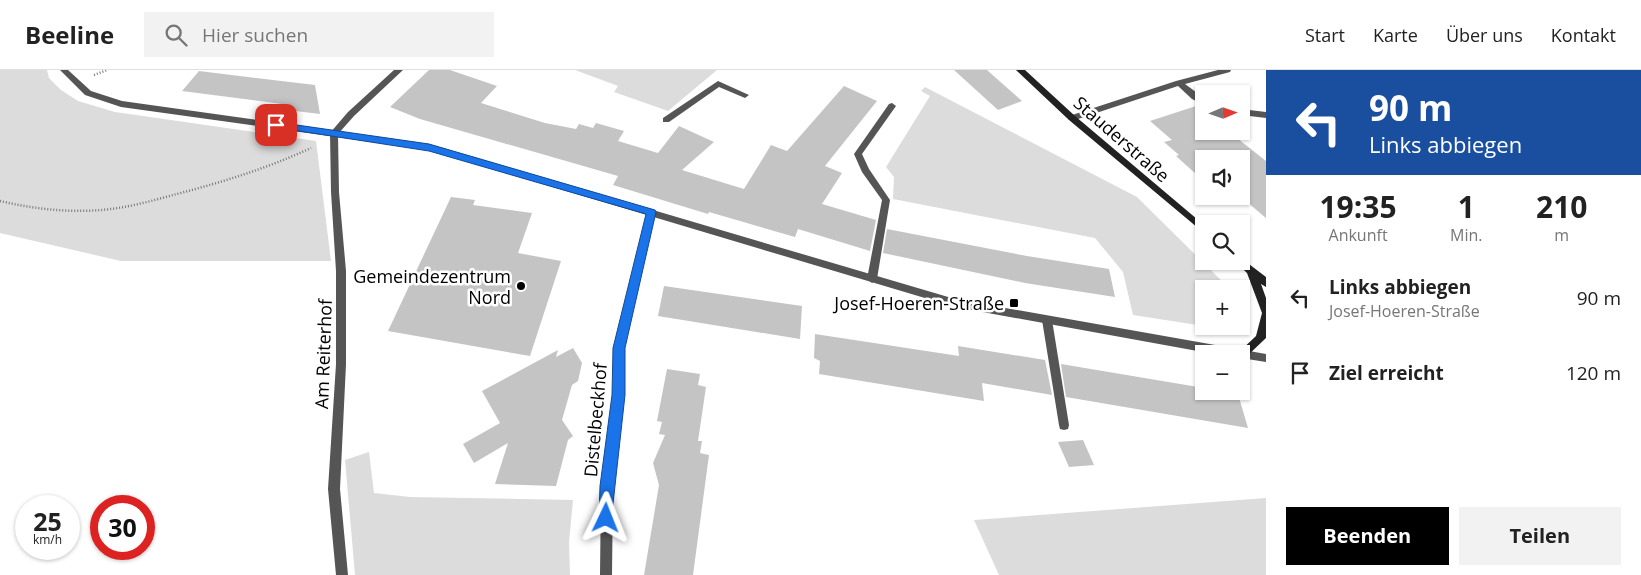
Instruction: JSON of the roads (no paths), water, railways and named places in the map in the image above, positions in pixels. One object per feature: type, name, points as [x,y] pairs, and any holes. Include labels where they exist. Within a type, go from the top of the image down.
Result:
[{"type":"main road","name":"Stauderstraße","points":[[1020,70],[1072,118],[1195,222]]},
{"type":"main road","points":[[1251,270],[1266,283]]},
{"type":"main road","points":[[1251,270],[1266,311]]},
{"type":"main road","points":[[1250,347],[1261,338],[1266,315]]},
{"type":"street","points":[[64,70],[88,93],[121,104],[429,147],[955,303],[1195,346]]},
{"type":"street","points":[[334,133],[351,114],[399,70]]},
{"type":"street","points":[[1072,118],[1180,82],[1227,70]]},
{"type":"street","points":[[1180,82],[1195,97]]},
{"type":"street","points":[[666,120],[718,84],[745,95]]},
{"type":"street","points":[[872,279],[886,200],[864,170],[858,154],[892,106]]},
{"type":"street","points":[[1250,113],[1266,115]]},
{"type":"street","name":"Am Reiterhof","points":[[334,133],[335,192],[341,281],[341,364],[334,489],[342,575]]},
{"type":"street","name":"Distelbeckhof","points":[[606,575],[607,486],[618,395],[619,348],[651,212]]},
{"type":"street","points":[[1047,320],[1064,425]]},
{"type":"street","points":[[1250,355],[1266,358]]},
{"type":"place","name":"Gemeindezentrum Nord","points":[[521,286]]},
{"type":"place","name":"Josef-Hoeren-Straße","points":[[1014,303]]}]
